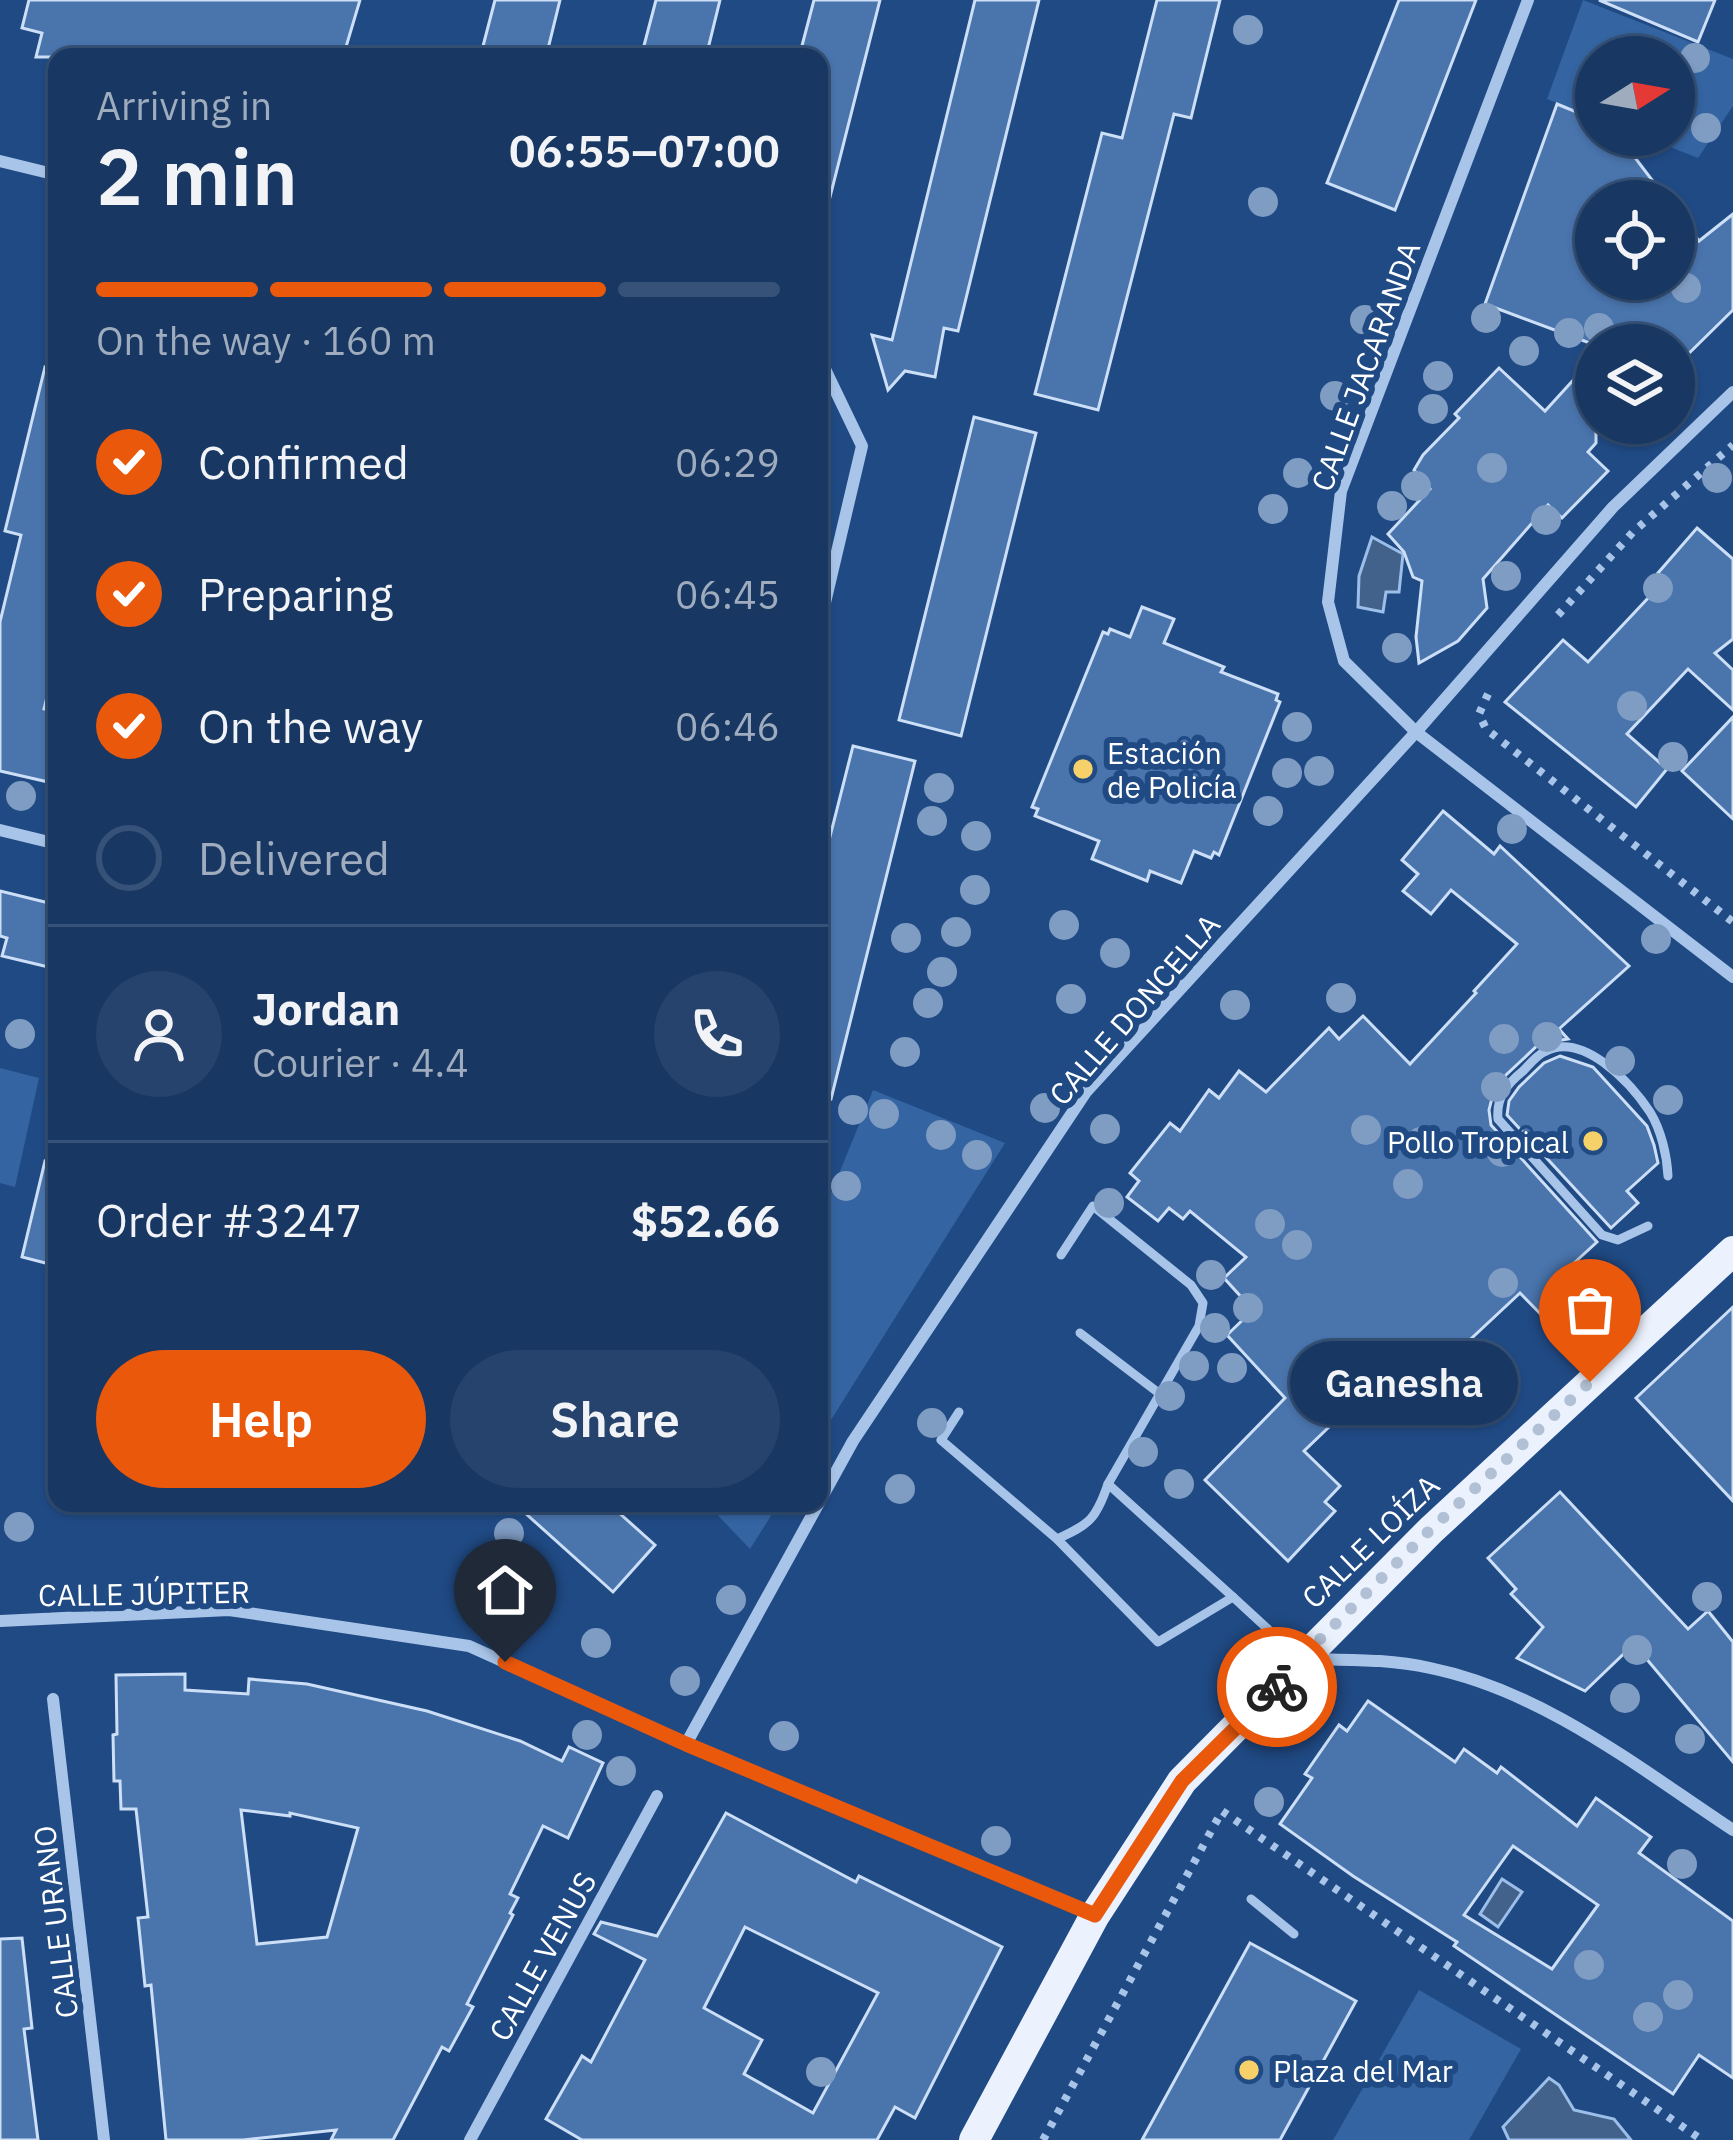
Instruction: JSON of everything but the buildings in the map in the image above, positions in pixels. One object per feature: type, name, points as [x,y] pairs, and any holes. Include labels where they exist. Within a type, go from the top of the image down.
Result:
[{"type":"main road","name":"CALLE LOÍZA","points":[[974,2140],[1095,1915],[1182,1781],[1430,1530],[1733,1251]]},
{"type":"street","name":"CALLE JACARANDA","points":[[1528,0],[1341,491],[1328,602],[1344,661],[1416,733],[1733,977]]},
{"type":"street","points":[[0,161],[48,173]]},
{"type":"street","points":[[828,375],[862,446],[828,590]]},
{"type":"street","name":"CALLE DONCELLA","points":[[828,1488],[854,1441],[1086,1092],[1416,733],[1613,507],[1733,392]]},
{"type":"street","points":[[0,830],[48,842]]},
{"type":"street","name":"CALLE DONCELLA","points":[[686,1744],[815,1512]]},
{"type":"street","name":"CALLE JÚPITER","points":[[0,1622],[229,1610],[469,1646],[686,1744],[1095,1915]]},
{"type":"street","points":[[1300,1659],[1388,1660],[1435,1668],[1516,1696],[1571,1723],[1733,1830]]},
{"type":"street","name":"CALLE URANO","points":[[53,1699],[104,2140]]},
{"type":"street","name":"CALLE VENUS","points":[[470,2140],[657,1796]]},
{"type":"lane","points":[[1648,1226],[1618,1240],[1602,1235],[1498,1119],[1499,1099],[1546,1050],[1568,1046],[1588,1051],[1650,1112],[1668,1176]]},
{"type":"lane","points":[[1057,1539],[1087,1525],[1099,1510],[1108,1484],[1199,1326],[1204,1304],[1191,1285],[1093,1206],[1061,1255]]},
{"type":"lane","points":[[1080,1333],[1160,1394]]},
{"type":"lane","points":[[958,1412],[941,1440],[1057,1539],[1158,1642],[1233,1598]]},
{"type":"lane","points":[[1108,1484],[1300,1659]]},
{"type":"lane","points":[[1251,1899],[1294,1934]]},
{"type":"path","points":[[1545,630],[1633,532],[1733,445]]},
{"type":"path","points":[[1501,679],[1486,695],[1479,715],[1486,728],[1733,922]]},
{"type":"path","points":[[1043,2140],[1222,1811],[1702,2140]]},
{"type":"shaded area","points":[[1583,0],[1675,36],[1575,36],[1575,110],[1547,99]]},
{"type":"shaded area","points":[[1695,44],[1733,59],[1733,106],[1698,158],[1693,156]]},
{"type":"shaded area","points":[[1372,537],[1403,554],[1399,592],[1386,592],[1383,612],[1358,607],[1359,576]]},
{"type":"shaded area","points":[[0,1068],[39,1078],[15,1187],[0,1183]]},
{"type":"shaded area","points":[[873,1090],[1005,1143],[828,1425],[828,1201]]},
{"type":"shaded area","points":[[715,1512],[773,1512],[750,1549]]},
{"type":"shaded area","points":[[1502,1879],[1522,1892],[1498,1927],[1480,1914]]},
{"type":"shaded area","points":[[1419,1990],[1521,2049],[1469,2140],[1333,2140]]},
{"type":"shaded area","points":[[1549,2078],[1574,2110],[1614,2119],[1631,2140],[1509,2140],[1503,2127]]},
{"type":"way so far","points":[[1277,1687],[1430,1530],[1590,1382]]},
{"type":"place","name":"Estación de Policía","points":[[1083,769]]},
{"type":"place","name":"Pollo Tropical","points":[[1593,1141]]},
{"type":"place","name":"Ganesha","points":[[1590,1382]]},
{"type":"place","name":"Plaza del Mar","points":[[1249,2070]]},
{"type":"route","points":[[505,1662],[686,1744],[1095,1915],[1182,1781],[1277,1687]]}]
